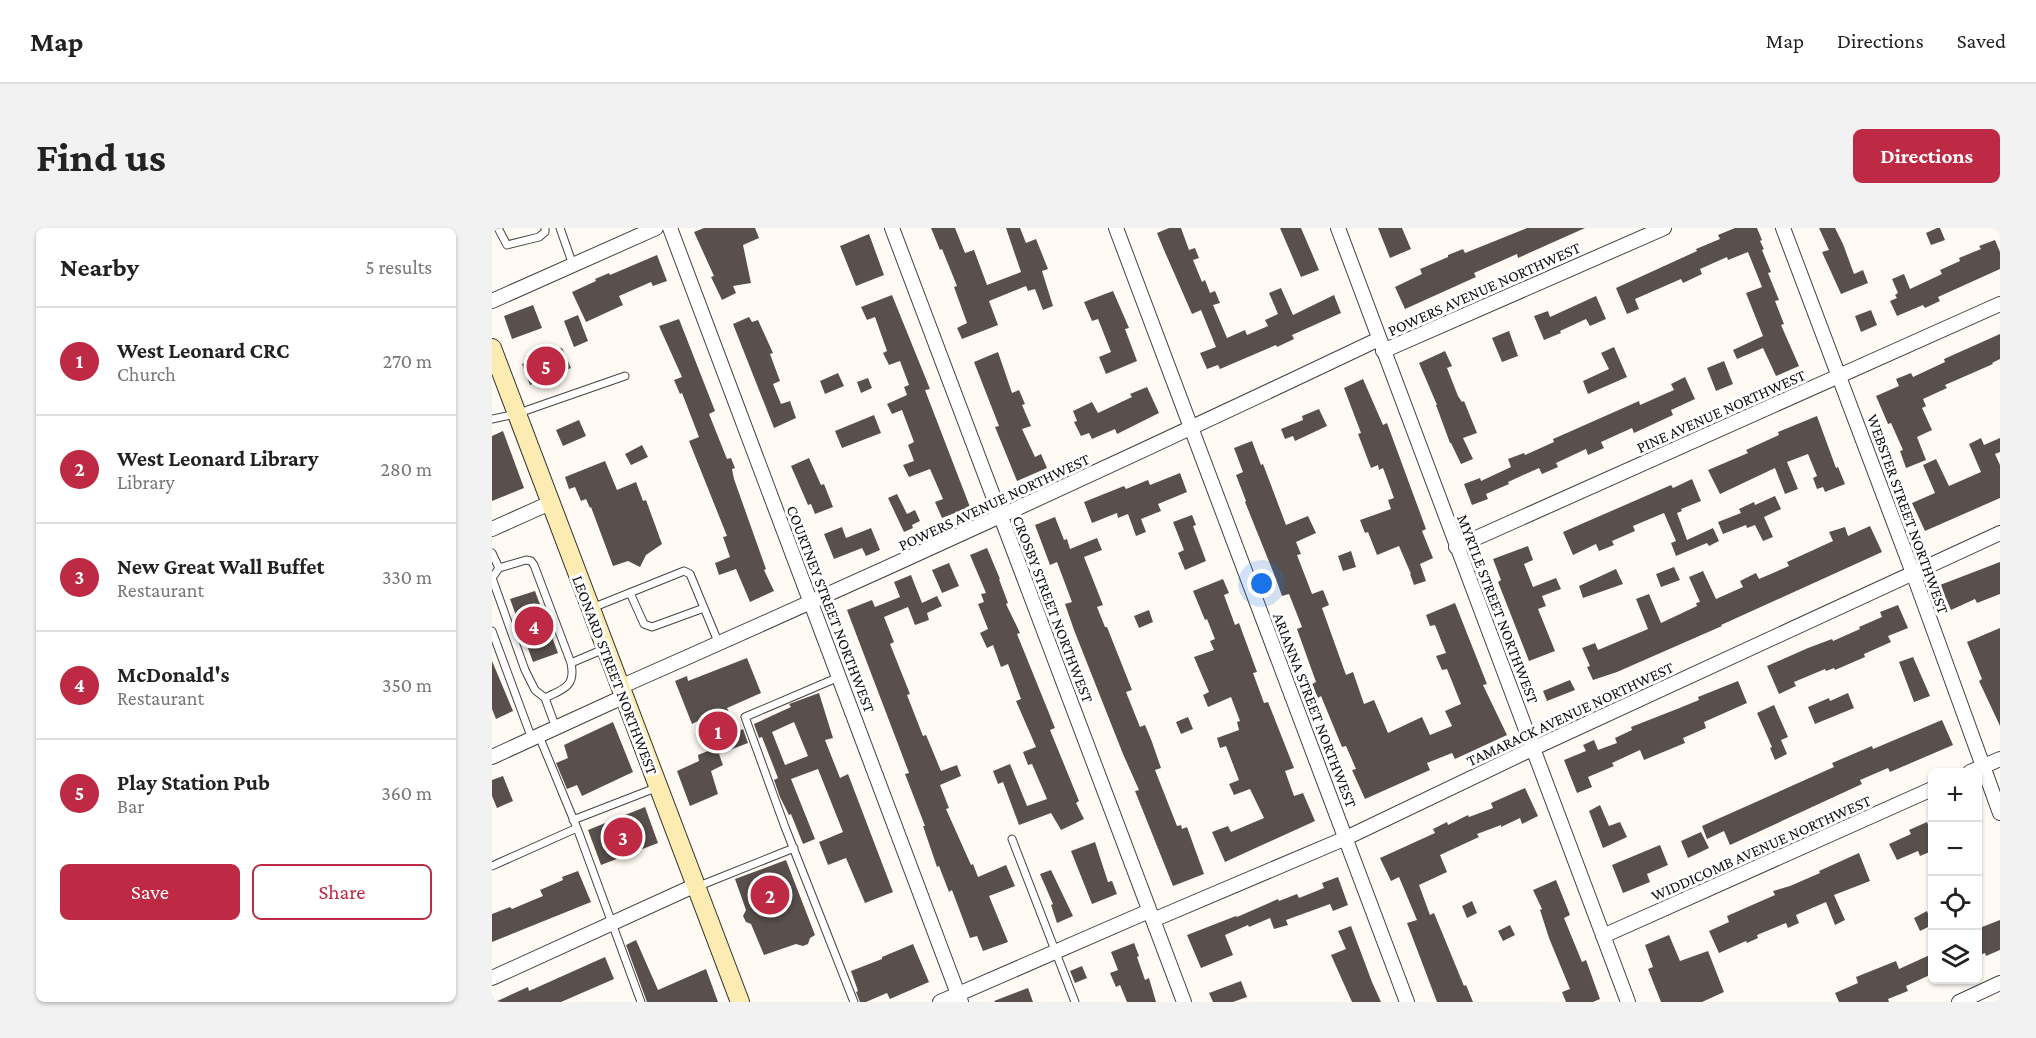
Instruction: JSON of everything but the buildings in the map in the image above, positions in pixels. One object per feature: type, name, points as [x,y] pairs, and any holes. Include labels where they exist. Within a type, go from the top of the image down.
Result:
[{"type":"main road","name":"LEONARD STREET NORTHWEST","points":[[492,348],[740,1002]]},
{"type":"street","points":[[492,301],[656,228]]},
{"type":"street","name":"COURTNEY STREET NORTHWEST","points":[[670,228],[959,998]]},
{"type":"street","name":"CROSBY STREET NORTHWEST","points":[[892,228],[1184,1002]]},
{"type":"street","name":"ARIANNA STREET NORTHWEST","points":[[1116,228],[1407,1002]]},
{"type":"street","name":"MYRTLE STREET NORTHWEST","points":[[1338,228],[1628,1002]]},
{"type":"street","name":"POWERS AVENUE NORTHWEST","points":[[492,757],[556,728],[719,644],[1191,429],[1381,345],[1664,228]]},
{"type":"street","name":"WEBSTER STREET NORTHWEST","points":[[1783,228],[1913,573],[1975,768]]},
{"type":"street","name":"PINE AVENUE NORTHWEST","points":[[1456,547],[2000,304]]},
{"type":"street","points":[[492,529],[550,503]]},
{"type":"street","name":"TAMARACK AVENUE NORTHWEST","points":[[940,1002],[959,998],[1055,952],[1346,838],[1534,748],[2000,533]]},
{"type":"street","points":[[1980,768],[2000,759]]},
{"type":"street","name":"WEBSTER STREET NORTHWEST","points":[[1982,781],[2000,813]]},
{"type":"street","name":"WIDDICOMB AVENUE NORTHWEST","points":[[1603,936],[1928,791]]},
{"type":"street","points":[[492,978],[697,886]]},
{"type":"street","points":[[1959,1002],[2000,983]]},
{"type":"lane","points":[[498,228],[507,245],[538,237],[545,232],[545,228]]},
{"type":"lane","points":[[560,228],[573,265]]},
{"type":"lane","points":[[492,419],[516,414],[626,376]]},
{"type":"lane","points":[[492,553],[499,568]]},
{"type":"lane","points":[[545,698],[572,682],[573,674],[540,579],[531,561],[526,560],[499,568],[492,578],[525,669],[535,690],[545,698],[556,728]]},
{"type":"lane","points":[[590,609],[684,571],[690,574],[719,644]]},
{"type":"lane","points":[[630,593],[644,624],[652,627],[704,608]]},
{"type":"lane","points":[[492,632],[577,828],[640,1002]]},
{"type":"lane","points":[[571,663],[605,649]]},
{"type":"lane","points":[[839,677],[745,717],[854,1002]]},
{"type":"lane","points":[[573,820],[658,787]]},
{"type":"lane","points":[[492,866],[577,828]]},
{"type":"lane","points":[[1012,839],[1075,1002]]},
{"type":"lane","points":[[697,886],[794,848]]},
{"type":"place","name":"Play Station Pub","points":[[546,366]]},
{"type":"place","name":"McDonald's","points":[[534,626]]},
{"type":"place","name":"West Leonard CRC","points":[[718,731]]},
{"type":"place","name":"New Great Wall Buffet","points":[[623,837]]},
{"type":"place","name":"West Leonard Library","points":[[770,895]]}]
